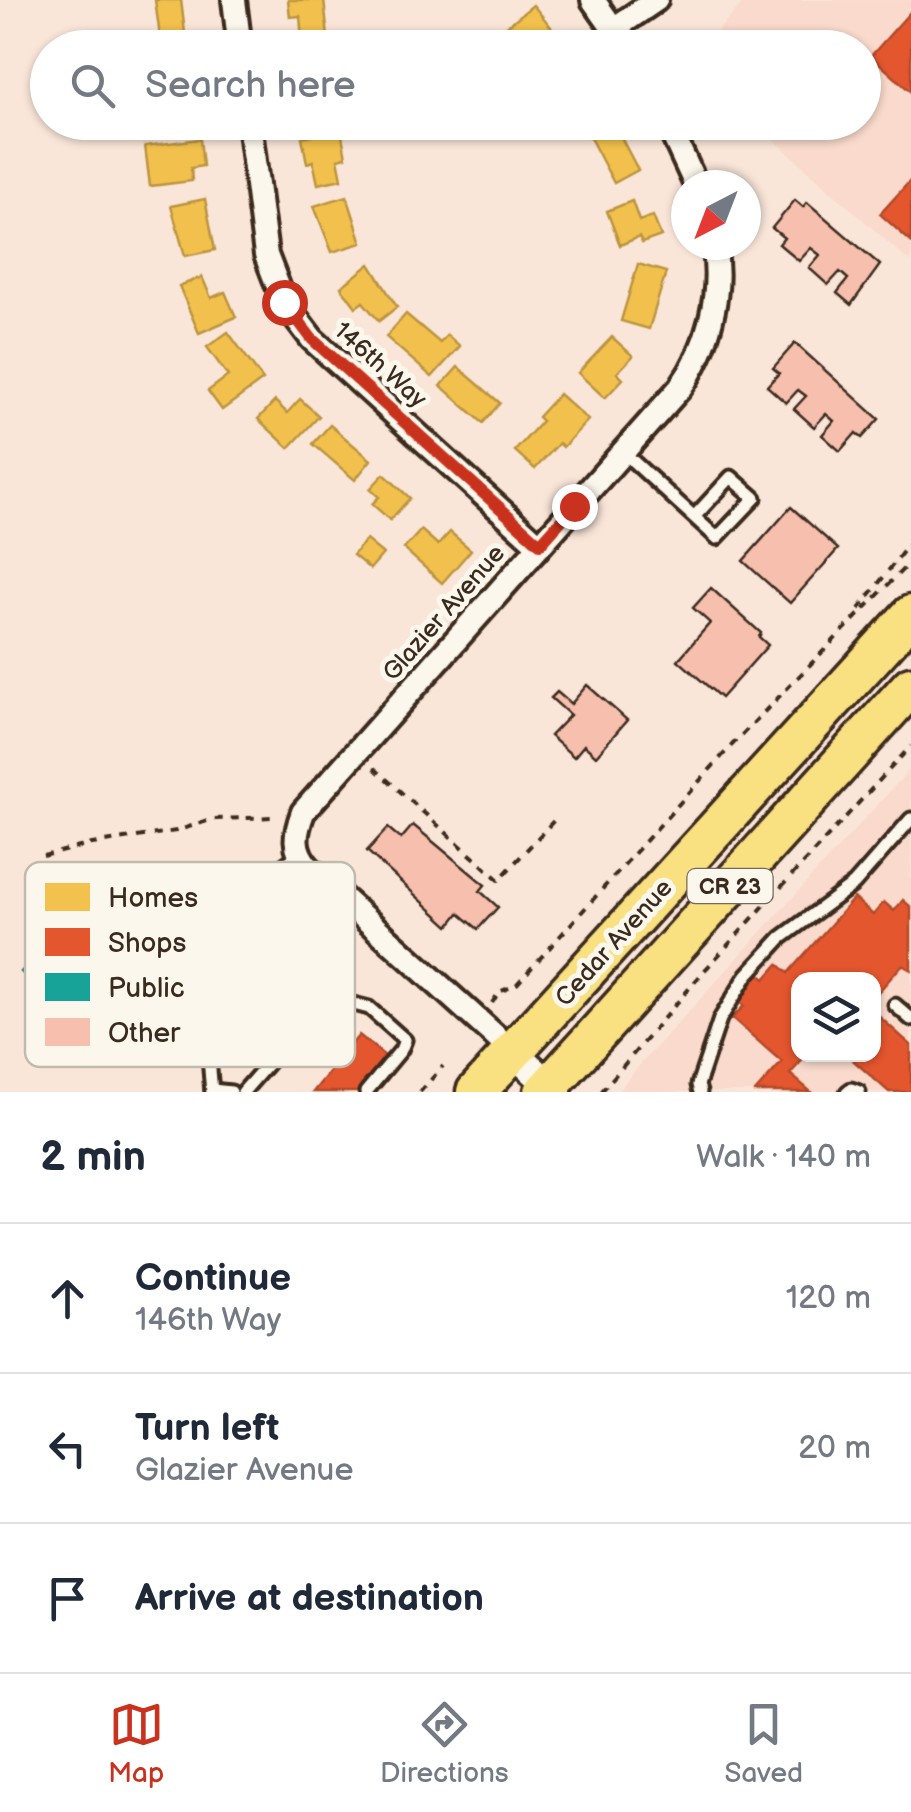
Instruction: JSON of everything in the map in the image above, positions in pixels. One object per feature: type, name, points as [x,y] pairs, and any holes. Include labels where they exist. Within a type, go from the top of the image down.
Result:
[{"type":"highway","name":"Cedar Avenue","points":[[476,1092],[911,615]]},
{"type":"highway","name":"Cedar Avenue","points":[[550,1090],[911,686]]},
{"type":"street","points":[[234,0],[238,30]]},
{"type":"street","points":[[593,0],[615,30]]},
{"type":"street","points":[[628,30],[656,0]]},
{"type":"street","name":"146th Way","points":[[251,140],[266,255],[284,302],[312,339],[540,544]]},
{"type":"street","points":[[676,140],[689,170]]},
{"type":"street","name":"Glazier Avenue","points":[[297,845],[303,812],[696,365],[715,300],[714,260]]},
{"type":"street","points":[[297,845],[315,862]]},
{"type":"street","points":[[355,901],[550,1090]]},
{"type":"lane","points":[[622,452],[717,538],[755,498],[731,477],[694,517]]},
{"type":"lane","points":[[700,1092],[698,1084],[720,1019],[747,975],[781,938],[854,884],[911,820]]},
{"type":"lane","points":[[279,862],[297,845]]},
{"type":"lane","points":[[355,1004],[369,1008],[406,1040],[366,1092]]},
{"type":"lane","points":[[895,1006],[911,1019]]},
{"type":"lane","points":[[243,1092],[265,1067]]},
{"type":"lane","points":[[847,1092],[852,1088],[859,1092]]},
{"type":"lane","points":[[212,1091],[230,1092]]},
{"type":"path","points":[[848,622],[911,542]]},
{"type":"path","points":[[492,1003],[498,992],[516,985],[707,773],[848,622],[911,561]]},
{"type":"path","points":[[601,1092],[704,972],[911,746]]},
{"type":"path","points":[[374,768],[499,880],[557,817]]},
{"type":"path","points":[[43,856],[176,831],[214,819],[274,818]]},
{"type":"path","points":[[420,1092],[443,1066]]},
{"type":"shaded area","points":[[746,0],[911,0],[911,263],[774,140],[881,140],[881,30],[718,30]]},
{"type":"shaded area","points":[[911,768],[911,1092],[617,1092],[638,1067]]},
{"type":"building: Homes","points":[[155,0],[181,0],[185,30],[159,30]]},
{"type":"building: Homes","points":[[288,0],[324,0],[327,30],[301,30],[300,16],[290,17]]},
{"type":"building: Homes","points":[[533,5],[554,30],[502,30]]},
{"type":"building: Homes","points":[[200,140],[203,166],[191,168],[192,181],[150,186],[145,146]]},
{"type":"building: Homes","points":[[303,140],[343,140],[346,157],[338,159],[342,179],[318,184],[313,161],[307,163]]},
{"type":"building: Homes","points":[[591,140],[622,140],[638,170],[614,183]]},
{"type":"building: Homes","points":[[347,196],[362,243],[332,252],[314,206]]},
{"type":"building: Homes","points":[[205,199],[215,250],[185,256],[171,206]]},
{"type":"building: Homes","points":[[632,201],[639,221],[653,216],[661,236],[642,243],[639,237],[620,245],[607,211]]},
{"type":"building: Homes","points":[[370,264],[397,307],[379,321],[363,302],[356,307],[341,287]]},
{"type":"building: Homes","points":[[638,264],[666,272],[649,329],[621,321]]},
{"type":"building: Homes","points":[[202,277],[211,298],[225,292],[236,317],[199,333],[179,286]]},
{"type":"building: Homes","points":[[406,314],[440,343],[447,335],[460,346],[432,377],[386,337]]},
{"type":"building: Homes","points":[[228,332],[263,380],[222,410],[208,391],[228,376],[207,347]]},
{"type":"building: Homes","points":[[612,337],[633,356],[617,373],[623,379],[605,398],[578,373]]},
{"type":"building: Homes","points":[[458,367],[500,403],[483,423],[441,386]]},
{"type":"building: Homes","points":[[559,394],[588,420],[535,469],[515,451],[542,421],[538,417]]},
{"type":"building: Homes","points":[[300,399],[319,416],[289,448],[258,419],[275,401],[287,413]]},
{"type":"building: Homes","points":[[330,425],[371,460],[355,480],[313,444]]},
{"type":"building: Homes","points":[[384,474],[410,498],[390,520],[372,504],[379,497],[370,489]]},
{"type":"building: Homes","points":[[421,530],[438,545],[450,532],[471,550],[442,583],[404,549]]},
{"type":"building: Homes","points":[[366,540],[383,554],[370,569],[353,555]]},
{"type":"building: Shops","points":[[911,11],[911,92],[881,65],[881,45]]},
{"type":"building: Shops","points":[[911,180],[911,242],[880,214]]},
{"type":"building: Shops","points":[[854,898],[873,915],[884,902],[894,911],[903,900],[911,907],[911,970],[902,965],[881,989],[881,972],[791,972],[791,1062],[801,1062],[790,1074],[811,1092],[755,1092],[782,1062],[732,1018],[744,1006],[737,1000],[759,974],[765,979],[778,964],[788,973]]},
{"type":"building: Shops","points":[[881,1018],[911,1045],[911,1092],[889,1092],[855,1062],[881,1062]]},
{"type":"building: Shops","points":[[359,1035],[397,1066],[376,1092],[313,1092],[333,1067],[355,1067],[355,1040]]},
{"type":"building: Other","points":[[795,200],[803,207],[807,202],[880,265],[851,305],[837,293],[848,279],[840,272],[828,285],[809,268],[820,255],[811,248],[799,261],[779,244],[784,238],[772,228]]},
{"type":"building: Other","points":[[795,343],[879,419],[862,438],[856,433],[840,451],[822,435],[834,421],[826,414],[814,427],[794,409],[806,396],[798,390],[786,403],[767,386],[779,373],[773,368]]},
{"type":"building: Other","points":[[791,507],[838,549],[790,603],[743,561]]},
{"type":"building: Other","points":[[711,588],[761,633],[759,637],[768,645],[721,698],[678,660],[710,623],[693,608]]},
{"type":"building: Other","points":[[587,685],[627,720],[596,756],[584,745],[574,757],[550,736],[570,715],[551,698],[557,692],[571,704]]},
{"type":"building: Other","points":[[413,825],[485,885],[480,891],[498,907],[478,929],[459,913],[449,926],[367,851],[388,828],[401,839]]},
{"type":"route","points":[[284,302],[312,339],[540,544],[574,506]]}]
